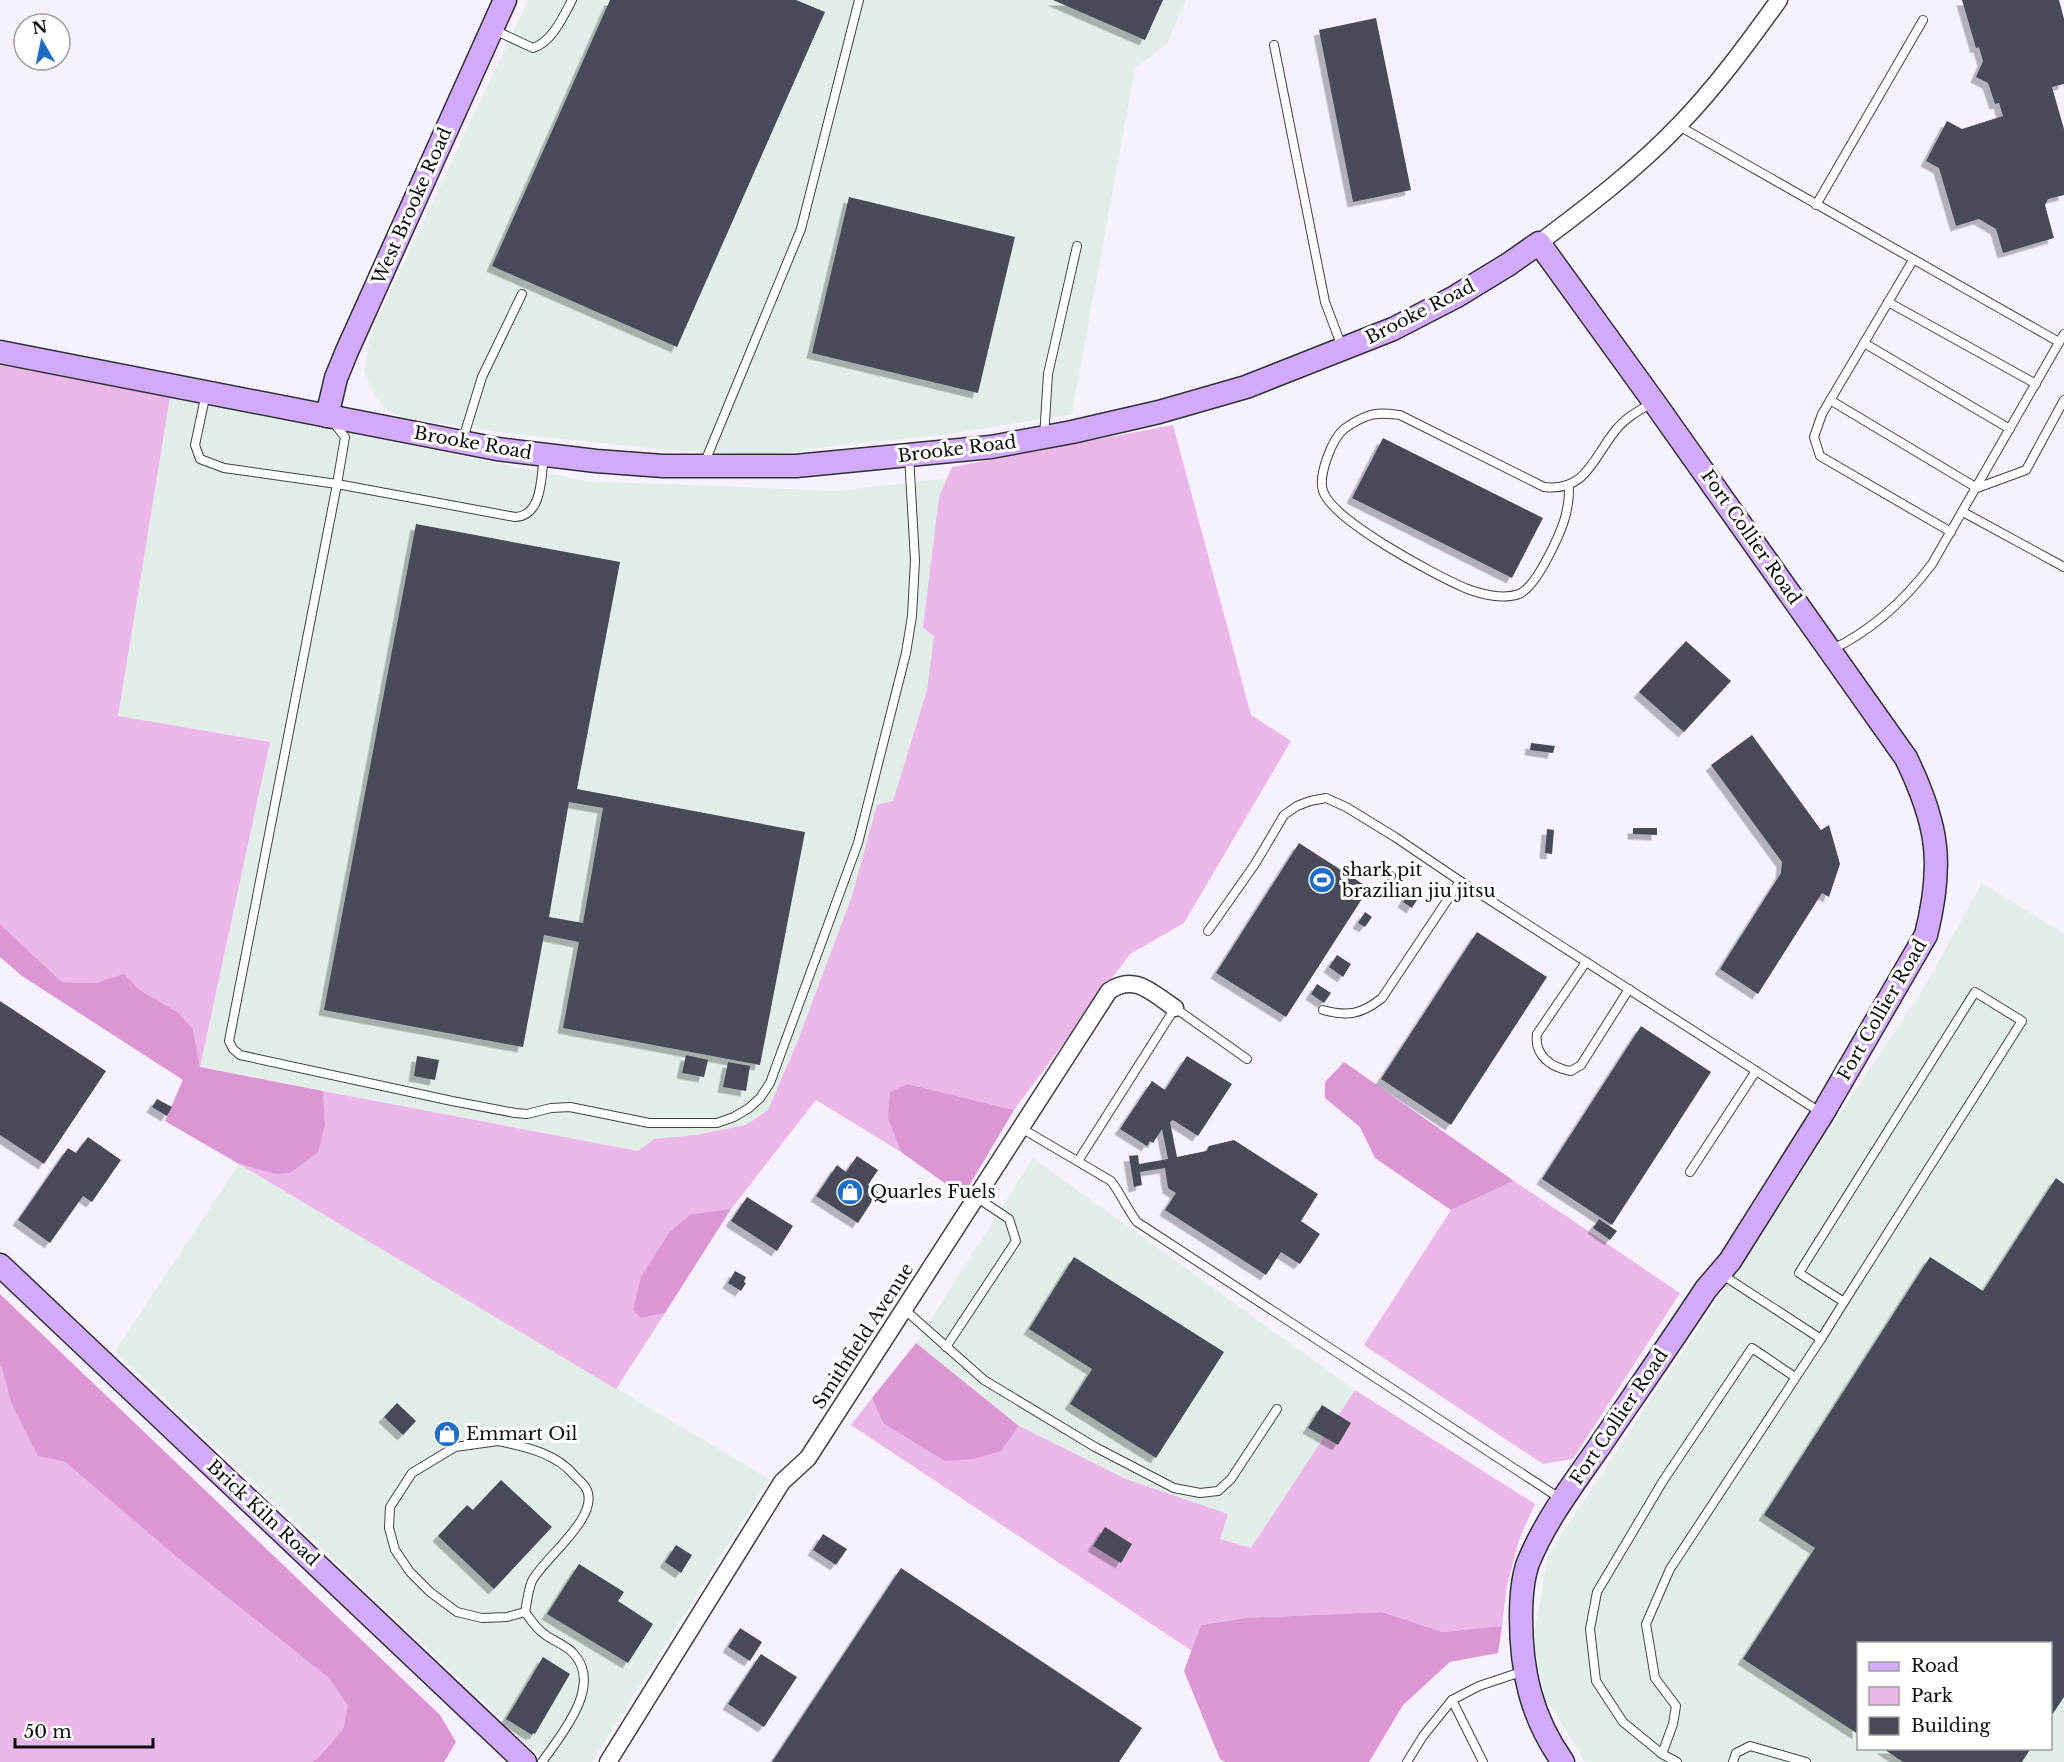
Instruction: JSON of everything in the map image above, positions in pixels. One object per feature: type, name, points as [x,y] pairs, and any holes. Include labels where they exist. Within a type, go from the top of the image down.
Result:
[{"type":"street","name":"West Brooke Road","points":[[327,416],[336,378],[347,351],[505,0]]},
{"type":"street","name":"Brooke Road","points":[[0,352],[497,449],[596,461],[663,466],[796,466],[991,447],[1044,437],[1159,412],[1246,387],[1393,329],[1455,297],[1509,264],[1587,207],[1679,126],[1779,0]]},
{"type":"street","name":"Fort Collier Road","points":[[1539,243],[1906,758],[1922,791],[1931,820],[1936,850],[1936,881],[1926,935],[1822,1113],[1730,1261],[1700,1299],[1563,1500],[1528,1564],[1521,1594],[1522,1660],[1528,1690],[1538,1718],[1554,1750],[1563,1762]]},
{"type":"street","name":"Smithfield Avenue","points":[[608,1762],[782,1482],[808,1458],[1109,992],[1118,985],[1129,983],[1140,985],[1175,1008]]},
{"type":"street","name":"Brick Kiln Road","points":[[0,1265],[525,1762]]},
{"type":"lane","points":[[492,29],[533,48],[542,45],[572,0]]},
{"type":"lane","points":[[704,465],[801,229],[859,0]]},
{"type":"lane","points":[[1816,205],[1923,20]]},
{"type":"lane","points":[[1274,45],[1325,302],[1343,350]]},
{"type":"lane","points":[[1679,126],[1913,260],[2062,338],[1963,512],[1932,564],[1913,590],[1869,628],[1831,651]]},
{"type":"lane","points":[[1044,437],[1048,374],[1077,246]]},
{"type":"lane","points":[[1913,260],[1822,414],[1814,437],[1820,456],[1951,532]]},
{"type":"lane","points":[[462,442],[482,377],[522,294]]},
{"type":"lane","points":[[1888,302],[2036,384]]},
{"type":"lane","points":[[1864,343],[2010,429]]},
{"type":"lane","points":[[206,392],[195,445],[200,459],[224,468],[337,484],[515,517],[523,516],[530,511],[539,494],[544,455]]},
{"type":"lane","points":[[1830,400],[1977,488]]},
{"type":"lane","points":[[1977,488],[2026,470],[2064,400]]},
{"type":"lane","points":[[1569,486],[1567,511],[1547,560],[1532,584],[1519,594],[1498,597],[1466,588],[1410,560],[1363,531],[1336,508],[1323,492],[1322,478],[1324,464],[1342,430],[1369,415],[1384,413],[1400,415],[1544,487],[1557,489],[1569,486],[1580,479],[1616,429],[1631,415],[1654,402]]},
{"type":"lane","points":[[327,416],[345,437],[229,1041],[240,1055],[452,1101],[514,1113],[570,1107],[649,1123],[717,1123],[749,1108],[760,1098],[770,1083],[858,843],[906,653],[912,616],[915,560],[909,455]]},
{"type":"lane","points":[[1963,512],[2064,567]]},
{"type":"lane","points":[[1208,931],[1255,864],[1284,815],[1297,806],[1326,798],[1347,807],[1395,837],[1822,1113]]},
{"type":"lane","points":[[1323,1010],[1338,1014],[1356,1013],[1382,998],[1460,881]]},
{"type":"lane","points":[[1586,962],[1537,1034],[1536,1044],[1544,1058],[1560,1069],[1571,1071],[1581,1065],[1629,989]]},
{"type":"lane","points":[[1662,1754],[1673,1724],[1676,1706],[1655,1678],[1646,1624],[1670,1569],[1821,1339],[2022,1021],[1976,992],[1799,1273],[1844,1302]]},
{"type":"lane","points":[[1078,1161],[1175,1008],[1247,1059]]},
{"type":"lane","points":[[1690,1172],[1756,1071]]},
{"type":"lane","points":[[1021,1128],[1111,1181],[1121,1193],[1128,1210],[1137,1222],[1563,1500]]},
{"type":"lane","points":[[946,1347],[1016,1241],[1009,1219],[976,1197]]},
{"type":"lane","points":[[1720,1274],[1821,1339]]},
{"type":"lane","points":[[904,1310],[984,1380],[1095,1447],[1174,1488],[1200,1492],[1218,1491],[1231,1479],[1277,1409]]},
{"type":"lane","points":[[1677,1762],[1662,1754],[1623,1722],[1596,1681],[1590,1629],[1597,1592],[1663,1480],[1752,1348],[1795,1377]]},
{"type":"lane","points":[[525,1612],[507,1617],[482,1618],[457,1612],[430,1592],[410,1572],[395,1550],[389,1528],[390,1507],[412,1473],[455,1448],[498,1441],[532,1448],[569,1468],[587,1491],[589,1504],[583,1517],[531,1582],[525,1612],[541,1632],[574,1652],[582,1666],[584,1687],[575,1714],[543,1762]]},
{"type":"lane","points":[[1407,1762],[1423,1736],[1452,1700],[1479,1686],[1525,1671]]},
{"type":"lane","points":[[1452,1700],[1483,1762]]},
{"type":"lane","points":[[1733,1762],[1736,1752],[1750,1746],[1806,1762]]},
{"type":"shaded area","points":[[528,0],[1186,0],[1167,44],[1135,68],[1072,414],[950,434],[841,445],[764,456],[658,449],[515,434],[402,418],[384,407],[373,392],[364,371],[371,333]]},
{"type":"shaded area","points":[[170,397],[586,481],[837,491],[958,477],[927,690],[836,986],[774,1129],[639,1151],[200,1067],[270,742],[117,716]]},
{"type":"shaded area","points":[[1982,883],[2064,934],[2064,1762],[1585,1762],[1545,1696],[1533,1640],[1548,1555],[1926,984]]},
{"type":"shaded area","points":[[0,924],[62,982],[96,983],[124,974],[140,990],[179,1013],[193,1029],[200,1067],[323,1091],[325,1125],[318,1152],[290,1173],[275,1174],[239,1164],[165,1121],[183,1080],[22,976],[0,957]]},
{"type":"shaded area","points":[[1344,1062],[1514,1181],[1451,1210],[1375,1158],[1360,1127],[1325,1098],[1325,1082]]},
{"type":"shaded area","points":[[908,1084],[1014,1110],[963,1196],[901,1152],[888,1119],[890,1092]]},
{"type":"shaded area","points":[[1033,1158],[1355,1390],[1251,1548],[1219,1539],[1227,1514],[1126,1479],[1019,1426],[916,1343]]},
{"type":"shaded area","name":"Emmart Oil","points":[[239,1164],[769,1479],[592,1762],[546,1762],[115,1351]]},
{"type":"shaded area","points":[[731,1209],[665,1313],[642,1318],[633,1310],[641,1277],[669,1233],[691,1214]]},
{"type":"shaded area","points":[[0,1294],[440,1715],[456,1742],[444,1762],[312,1762],[343,1729],[348,1706],[330,1679],[179,1559],[65,1462],[38,1456],[11,1402],[0,1366]]},
{"type":"shaded area","points":[[916,1343],[1019,1426],[1001,1451],[973,1459],[944,1461],[883,1423],[872,1398]]},
{"type":"shaded area","points":[[1382,1612],[1443,1632],[1502,1626],[1498,1653],[1450,1662],[1403,1705],[1369,1762],[1225,1762],[1220,1759],[1184,1671],[1201,1625],[1245,1618]]},
{"type":"green space","points":[[0,365],[170,397],[118,716],[270,742],[200,1067],[193,1029],[179,1013],[140,990],[124,975],[96,983],[62,982],[0,924]]},
{"type":"green space","points":[[1173,425],[1251,715],[1291,741],[1184,923],[1130,954],[1014,1110],[908,1084],[888,1119],[901,1152],[816,1100],[731,1209],[691,1214],[642,1318],[665,1313],[616,1389],[239,1164],[275,1174],[325,1125],[323,1091],[638,1151],[654,1139],[696,1135],[746,1125],[768,1110],[797,1043],[852,896],[877,805],[893,801],[927,690],[934,636],[923,628],[939,497],[952,467]]},
{"type":"green space","points":[[1514,1181],[1680,1293],[1573,1459],[1543,1464],[1364,1345],[1451,1210]]},
{"type":"green space","points":[[0,1366],[2,1366],[38,1456],[65,1462],[179,1559],[330,1679],[349,1706],[343,1729],[319,1757],[312,1762],[0,1762]]},
{"type":"green space","points":[[1355,1390],[1535,1504],[1520,1537],[1507,1585],[1502,1626],[1443,1632],[1382,1612],[1245,1618],[1201,1625],[1192,1651],[851,1425],[872,1398],[883,1423],[944,1461],[1001,1451],[1019,1426],[1126,1479],[1228,1514],[1220,1539],[1251,1548]]},
{"type":"building","points":[[610,0],[796,0],[825,12],[677,347],[492,266]]},
{"type":"building","points":[[1053,0],[1163,0],[1145,40]]},
{"type":"building","points":[[1962,0],[2059,0],[2064,19],[2064,84],[2052,87],[2064,129],[2064,195],[2048,199],[2045,205],[2054,238],[2003,253],[1996,229],[1979,219],[1956,226],[1939,168],[1926,161],[1947,121],[1962,129],[2003,116],[1999,103],[1995,104],[1988,83],[1976,77],[1983,61],[1979,47],[1976,48]]},
{"type":"building","points":[[1376,18],[1411,190],[1353,202],[1319,30]]},
{"type":"building","points":[[849,197],[1015,237],[978,393],[812,353]]},
{"type":"building","points":[[1383,438],[1543,518],[1512,578],[1352,498]]},
{"type":"building","points":[[416,524],[620,562],[577,789],[805,832],[760,1065],[563,1028],[579,942],[544,935],[523,1047],[324,1010]],"holes":[[[569,802],[603,808],[583,923],[549,917]]]},
{"type":"building","points":[[1686,641],[1731,681],[1684,732],[1639,692]]},
{"type":"building","points":[[1752,735],[1821,830],[1829,825],[1840,864],[1829,897],[1822,893],[1758,994],[1720,969],[1781,873],[1782,862],[1711,765]]},
{"type":"building","points":[[1531,743],[1555,746],[1553,753],[1530,750]]},
{"type":"building","points":[[1633,828],[1657,828],[1657,835],[1633,834]]},
{"type":"building","points":[[1547,829],[1554,830],[1552,854],[1545,853]]},
{"type":"building","points":[[1299,843],[1369,888],[1286,1017],[1216,973]]},
{"type":"building","points":[[1392,871],[1402,878],[1396,887],[1386,880]]},
{"type":"building","points":[[1412,886],[1422,892],[1412,908],[1403,902]]},
{"type":"building","points":[[1365,912],[1372,917],[1365,927],[1358,923]]},
{"type":"building","points":[[1477,932],[1547,977],[1451,1125],[1381,1079]]},
{"type":"building","points":[[1337,955],[1351,964],[1343,977],[1329,967]]},
{"type":"building","points":[[1317,984],[1331,993],[1324,1003],[1311,994]]},
{"type":"building","points":[[0,1001],[106,1071],[44,1164],[0,1135]]},
{"type":"building","points":[[1641,1026],[1711,1072],[1612,1225],[1542,1179]]},
{"type":"building","points":[[686,1055],[708,1060],[704,1077],[682,1073]]},
{"type":"building","points":[[417,1056],[439,1060],[435,1080],[414,1076]]},
{"type":"building","points":[[1187,1056],[1232,1084],[1198,1136],[1173,1120],[1170,1122],[1177,1157],[1206,1151],[1209,1146],[1234,1140],[1318,1194],[1301,1221],[1320,1234],[1300,1264],[1281,1252],[1266,1275],[1165,1210],[1176,1193],[1168,1188],[1165,1168],[1140,1172],[1142,1185],[1134,1187],[1129,1156],[1138,1155],[1139,1164],[1168,1159],[1162,1129],[1153,1143],[1150,1141],[1147,1146],[1120,1129],[1152,1081],[1165,1090]]},
{"type":"building","points":[[728,1062],[750,1066],[746,1091],[723,1087]]},
{"type":"building","points":[[157,1099],[172,1107],[167,1116],[152,1107]]},
{"type":"building","points":[[88,1137],[121,1160],[92,1202],[83,1196],[50,1243],[18,1220],[68,1148],[76,1153]]},
{"type":"building","points":[[857,1156],[878,1170],[868,1185],[878,1192],[858,1223],[816,1196],[837,1165],[846,1172]]},
{"type":"building","points":[[2056,1178],[2064,1184],[2064,1697],[2052,1715],[2052,1642],[1857,1642],[1857,1733],[1743,1659],[1815,1548],[1764,1515],[1930,1257],[1983,1291]]},
{"type":"building","points":[[747,1197],[793,1226],[777,1251],[731,1221]]},
{"type":"building","points":[[1599,1219],[1617,1231],[1610,1240],[1593,1228]]},
{"type":"building","points":[[1074,1257],[1224,1352],[1156,1458],[1070,1404],[1092,1369],[1029,1329]]},
{"type":"building","points":[[735,1271],[746,1277],[744,1282],[746,1283],[741,1291],[728,1283]]},
{"type":"building","points":[[397,1403],[416,1421],[403,1435],[384,1417]]},
{"type":"building","points":[[1322,1405],[1351,1423],[1338,1445],[1308,1428]]},
{"type":"building","points":[[501,1480],[552,1527],[494,1589],[438,1536],[467,1505],[473,1510]]},
{"type":"building","points":[[1105,1527],[1132,1544],[1121,1563],[1093,1546]]},
{"type":"building","points":[[823,1534],[847,1549],[836,1565],[813,1550]]},
{"type":"building","points":[[676,1545],[692,1555],[681,1573],[665,1562]]},
{"type":"building","points":[[579,1564],[624,1592],[618,1601],[653,1624],[628,1663],[547,1614]]},
{"type":"building","points":[[901,1568],[1142,1728],[1119,1762],[772,1762]]},
{"type":"building","points":[[740,1628],[762,1642],[750,1661],[728,1647]]},
{"type":"building","points":[[761,1654],[797,1677],[764,1727],[728,1704]]},
{"type":"building","points":[[543,1657],[570,1674],[535,1734],[532,1735],[506,1719]]},
{"type":"building","points":[[1885,1750],[2030,1750],[2022,1762],[1903,1762]]},
{"type":"place","name":"shark pit brazilian jiu jitsu","points":[[1322,880]]},
{"type":"place","name":"Quarles Fuels","points":[[850,1192]]},
{"type":"place","name":"Emmart Oil","points":[[447,1434]]}]
